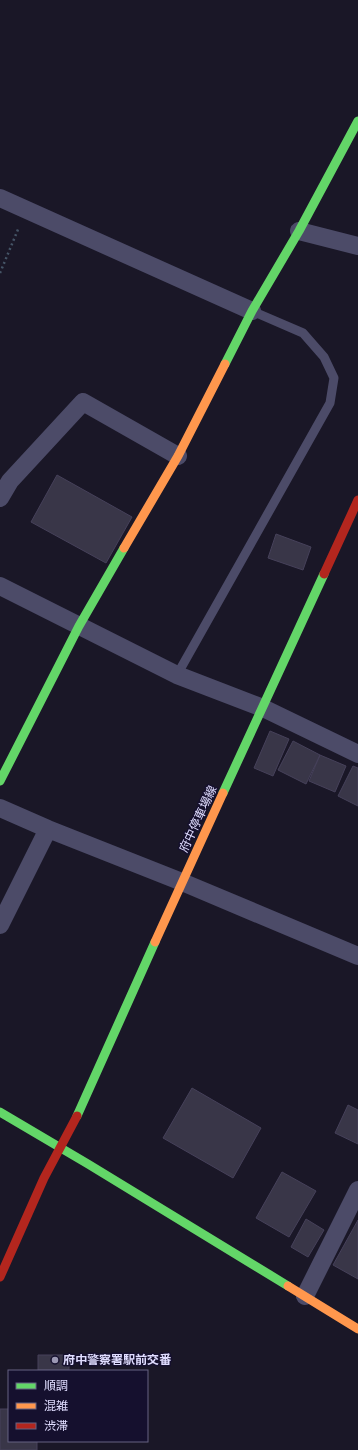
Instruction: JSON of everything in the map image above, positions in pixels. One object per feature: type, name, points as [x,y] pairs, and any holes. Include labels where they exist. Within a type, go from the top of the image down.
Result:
[{"type":"street","points":[[0,780],[79,626],[178,456],[252,311],[299,231],[358,121]]},
{"type":"street","points":[[0,198],[252,311]]},
{"type":"street","points":[[299,231],[358,246]]},
{"type":"street","points":[[0,498],[10,481],[83,402],[178,456]]},
{"type":"street","name":"府中停車場線","points":[[0,1277],[44,1178],[79,1112],[182,882],[357,505]]},
{"type":"street","points":[[0,586],[177,675],[263,708],[358,754]]},
{"type":"street","points":[[0,808],[358,956]]},
{"type":"street","points":[[0,925],[48,829]]},
{"type":"street","points":[[0,1112],[358,1329]]},
{"type":"street","points":[[305,1296],[358,1190]]},
{"type":"lane","points":[[177,675],[330,403],[334,378],[324,357],[303,333],[252,311]]},
{"type":"path","points":[[0,273],[27,210]]},
{"type":"building","points":[[57,475],[132,517],[106,563],[31,522]]},
{"type":"building","points":[[276,534],[311,547],[303,570],[268,558]]},
{"type":"building","points":[[270,731],[289,739],[273,776],[254,768]]},
{"type":"building","points":[[293,741],[320,755],[306,784],[278,770]]},
{"type":"building","points":[[320,755],[346,766],[335,792],[309,781]]},
{"type":"building","points":[[353,766],[358,768],[358,806],[338,796]]},
{"type":"building","points":[[192,1088],[261,1128],[233,1178],[163,1138]]},
{"type":"building","points":[[348,1105],[358,1110],[358,1144],[335,1133]]},
{"type":"building","points":[[282,1172],[316,1191],[289,1237],[256,1218]]},
{"type":"building","points":[[306,1219],[324,1230],[308,1257],[291,1247]]},
{"type":"building","points":[[358,1220],[358,1279],[333,1265]]},
{"type":"building","name":"府中警察署駅前交番","points":[[38,1355],[73,1355],[73,1365],[69,1365],[69,1370],[38,1370]]},
{"type":"building","points":[[0,1409],[8,1409],[8,1442],[37,1442],[37,1450],[0,1450]]},
{"type":"traffic: fast","points":[[225,364],[252,311],[299,231],[358,121]]},
{"type":"traffic: fast","points":[[0,781],[79,626],[124,548]]},
{"type":"traffic: fast","points":[[223,793],[324,574]]},
{"type":"traffic: fast","points":[[77,1116],[155,942]]},
{"type":"traffic: fast","points":[[0,1112],[288,1286]]},
{"type":"traffic: slow","points":[[124,548],[178,456],[225,364]]},
{"type":"traffic: slow","points":[[155,942],[223,793]]},
{"type":"traffic: slow","points":[[288,1286],[358,1329]]},
{"type":"traffic: jam","points":[[324,574],[358,500]]},
{"type":"traffic: jam","points":[[0,1277],[44,1178],[77,1116]]},
{"type":"place","name":"府中警察署駅前交番","points":[[55,1360]]}]
